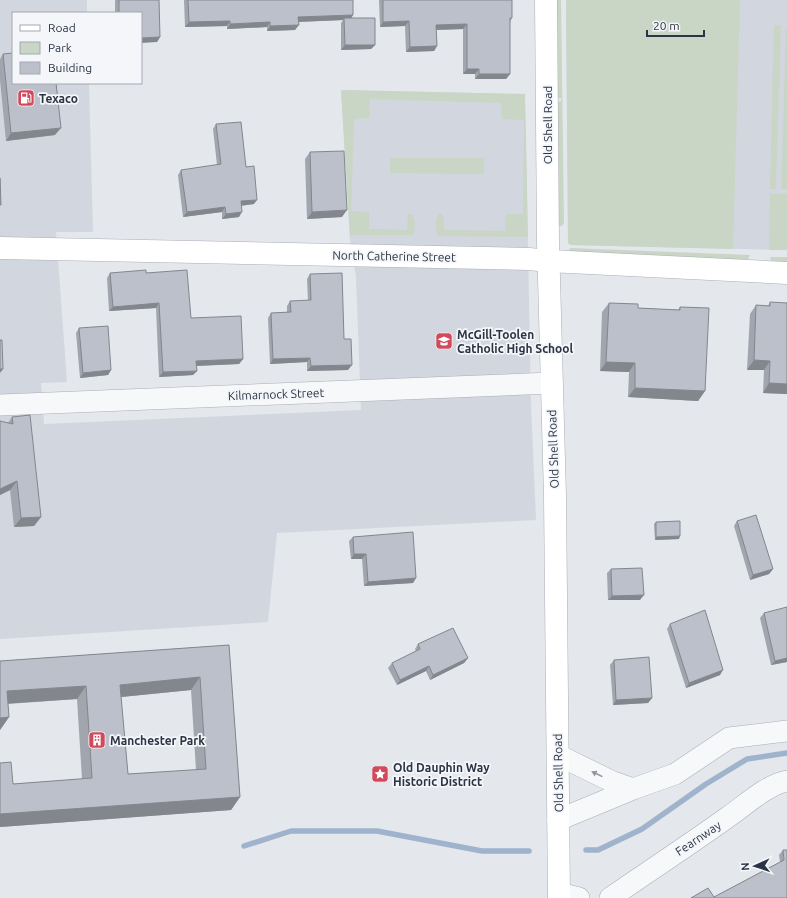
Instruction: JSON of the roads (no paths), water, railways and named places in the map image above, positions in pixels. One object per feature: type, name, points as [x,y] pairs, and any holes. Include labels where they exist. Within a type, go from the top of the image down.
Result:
[{"type":"street","name":"Old Shell Road","points":[[546,0],[549,261],[555,496],[558,820],[566,896]]},
{"type":"street","name":"North Catherine Street","points":[[0,248],[529,259],[787,273]]},
{"type":"street","name":"Kilmarnock Street","points":[[0,405],[552,383]]},
{"type":"street","points":[[558,820],[633,788],[675,774],[729,738],[787,732]]},
{"type":"street","points":[[558,755],[613,782],[633,788]]},
{"type":"street","name":"Fearnway","points":[[610,898],[728,817],[760,793],[787,781]]},
{"type":"waterway","points":[[586,850],[598,850],[642,829],[706,784],[747,759],[787,753]]},
{"type":"waterway","points":[[244,846],[291,831],[377,831],[482,851],[529,851]]},
{"type":"place","name":"Texaco","points":[[26,98]]},
{"type":"place","name":"McGill-Toolen Catholic High School","points":[[444,341]]},
{"type":"place","name":"Manchester Park","points":[[97,740]]},
{"type":"place","name":"Old Dauphin Way Historic District","points":[[380,774]]}]
